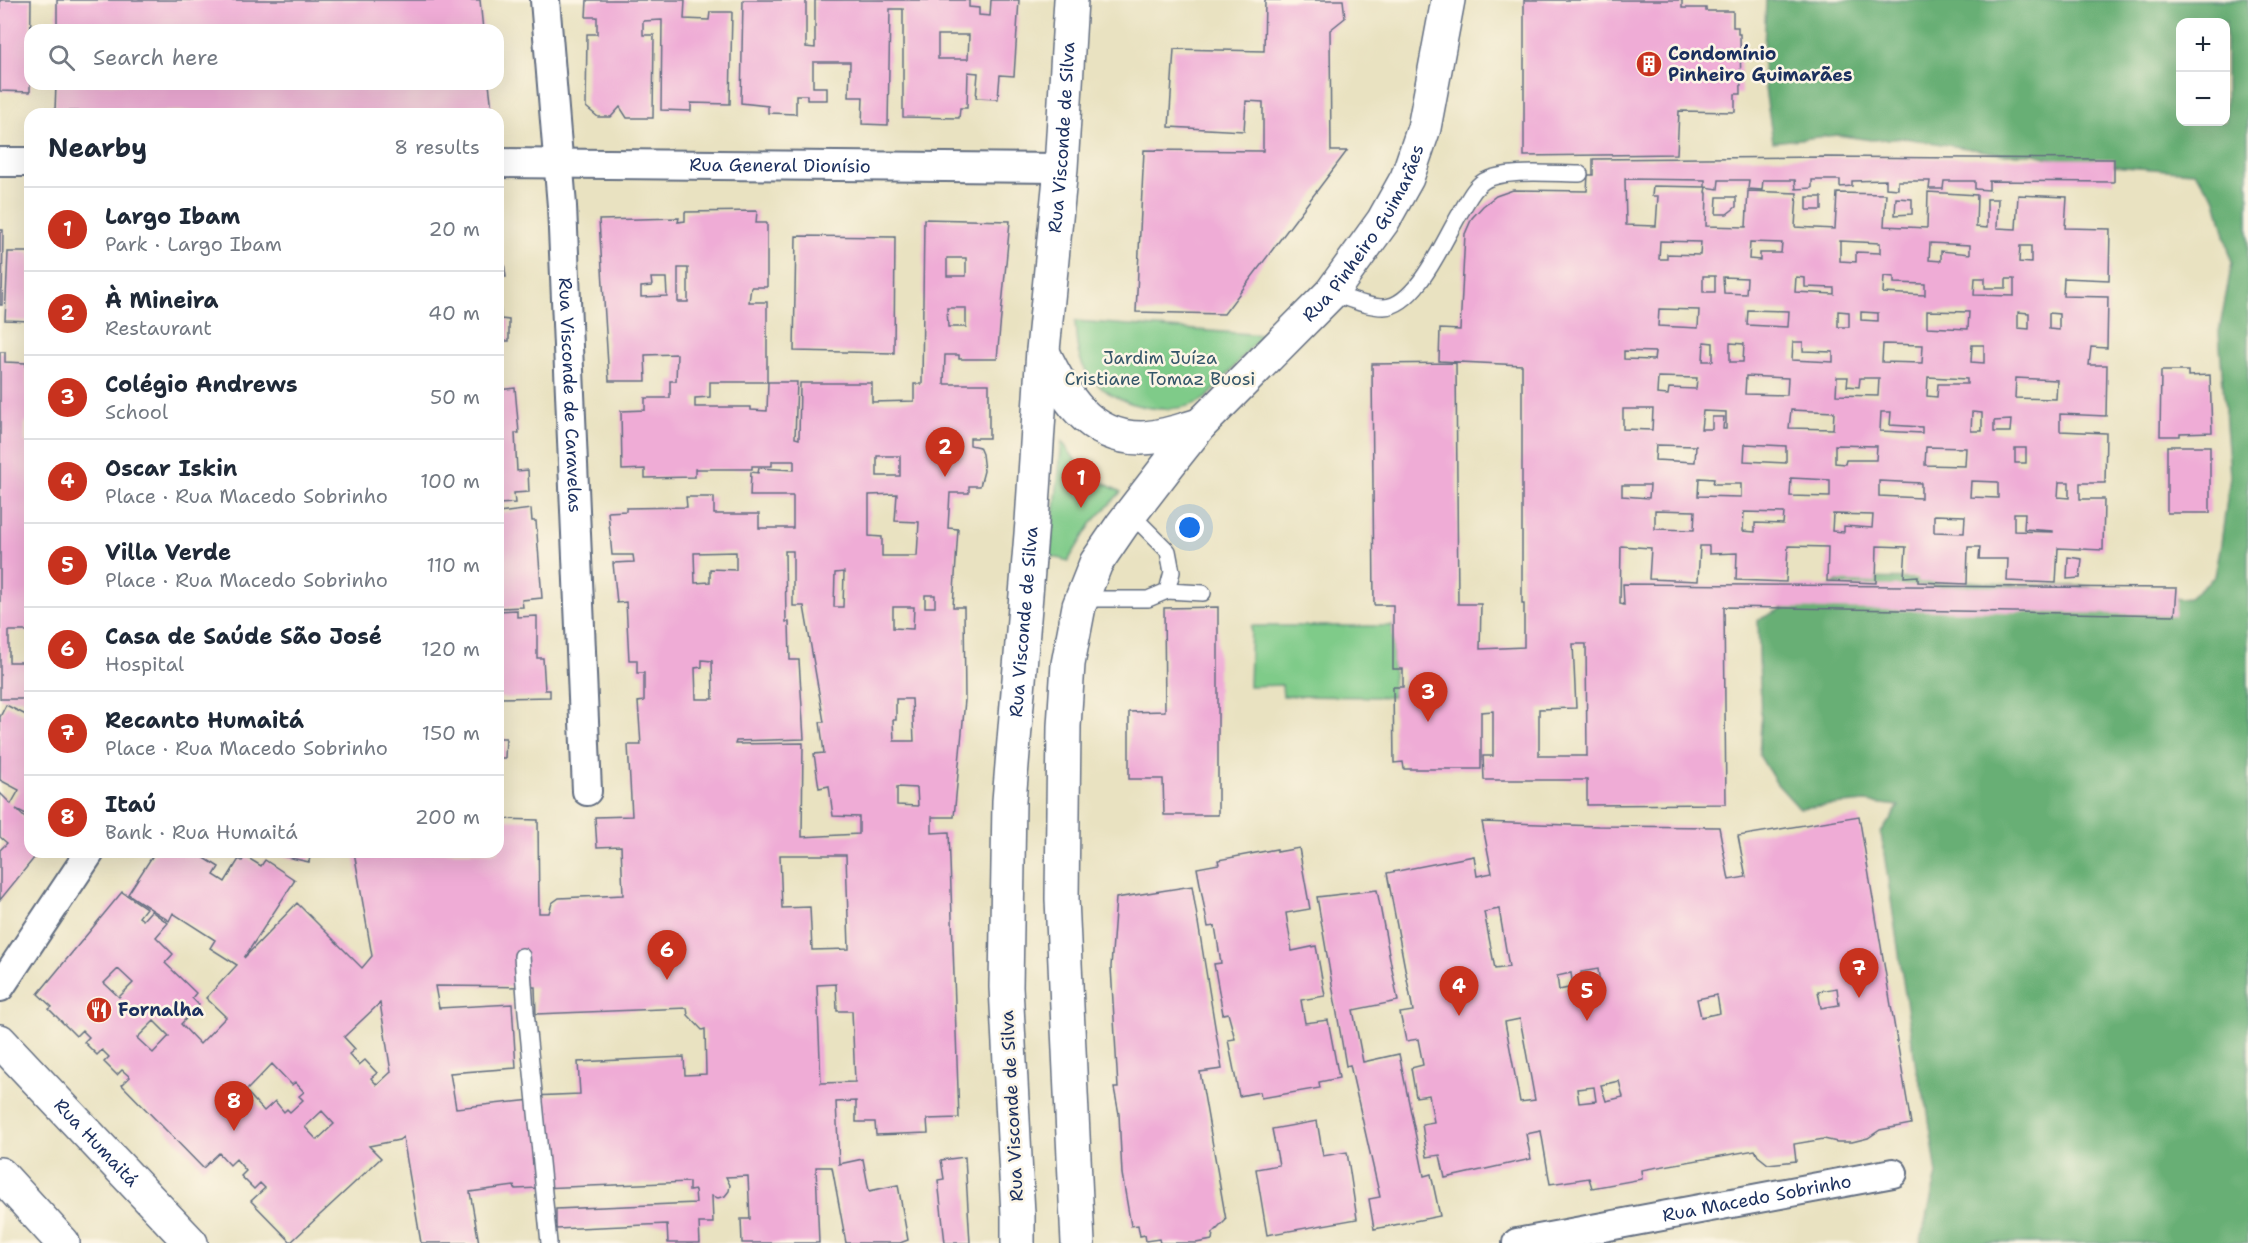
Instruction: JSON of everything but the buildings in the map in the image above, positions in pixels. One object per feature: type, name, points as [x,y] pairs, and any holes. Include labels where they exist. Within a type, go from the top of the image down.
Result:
[{"type":"main road","name":"Rua Visconde de Silva","points":[[1018,1243],[1006,987],[1009,801],[1032,522],[1043,350],[1061,168],[1071,0]]},
{"type":"main road","name":"Rua Pinheiro Guimarães","points":[[1082,599],[1096,563],[1200,425],[1331,293],[1383,221],[1407,178],[1424,128],[1448,0]]},
{"type":"main road","points":[[1043,350],[1057,380],[1073,404],[1091,423],[1102,429],[1116,435],[1142,438],[1200,425]]},
{"type":"main road","points":[[1078,1243],[1062,888],[1064,726],[1068,664],[1082,599]]},
{"type":"main road","name":"Rua Humaitá","points":[[0,1041],[191,1243]]},
{"type":"main road","points":[[0,1174],[63,1243]]},
{"type":"street","name":"Rua Visconde de Caravelas","points":[[545,0],[563,218],[587,791]]},
{"type":"street","points":[[0,162],[24,162]]},
{"type":"street","name":"Rua General Dionísio","points":[[504,163],[1061,168]]},
{"type":"street","points":[[0,987],[86,858]]},
{"type":"street","name":"Rua Macedo Sobrinho","points":[[1517,1243],[1893,1173]]},
{"type":"lane","points":[[1331,293],[1367,305],[1384,307],[1396,304],[1424,278],[1456,219],[1472,193],[1483,181],[1509,173],[1580,174]]},
{"type":"lane","points":[[1131,514],[1168,551],[1173,572],[1167,591]]},
{"type":"lane","points":[[1082,599],[1148,599],[1167,591],[1203,593]]},
{"type":"lane","points":[[522,956],[549,1243]]},
{"type":"green space","points":[[1766,0],[2248,0],[2248,1243],[1920,1243],[1937,1175],[1927,1106],[1916,1068],[1881,833],[1899,806],[1865,802],[1799,808],[1777,784],[1759,755],[1761,723],[1758,620],[1846,578],[1947,579],[2014,585],[2083,586],[2181,599],[2189,598],[2215,576],[2230,476],[2219,332],[2232,263],[2216,199],[2194,172],[2068,163],[2035,154],[2002,154],[1905,138],[1871,140],[1837,135],[1773,142],[1763,75]]},
{"type":"green space","name":"Jardim Juíza Cristiane Tomaz Buosi","points":[[1075,321],[1262,335],[1206,398],[1172,409],[1153,408],[1116,397],[1100,387],[1088,374],[1079,354]]},
{"type":"green space","points":[[1062,441],[1087,471],[1121,492],[1091,524],[1068,561],[1050,556]]},
{"type":"green space","points":[[1251,626],[1393,626],[1393,697],[1283,696],[1282,685],[1249,686]]},
{"type":"place","name":"Condomínio Pinheiro Guimarães","points":[[1649,64]]},
{"type":"place","name":"À Mineira","points":[[945,477]]},
{"type":"place","name":"Largo Ibam","points":[[1081,508]]},
{"type":"place","name":"Colégio Andrews","points":[[1428,722]]},
{"type":"place","name":"Casa de Saúde São José","points":[[667,980]]},
{"type":"place","name":"Recanto Humaitá","points":[[1859,998]]},
{"type":"place","name":"Fornalha","points":[[99,1010]]},
{"type":"place","name":"Oscar Iskin","points":[[1459,1016]]},
{"type":"place","name":"Villa Verde","points":[[1587,1021]]},
{"type":"place","name":"Itaú","points":[[234,1131]]}]
